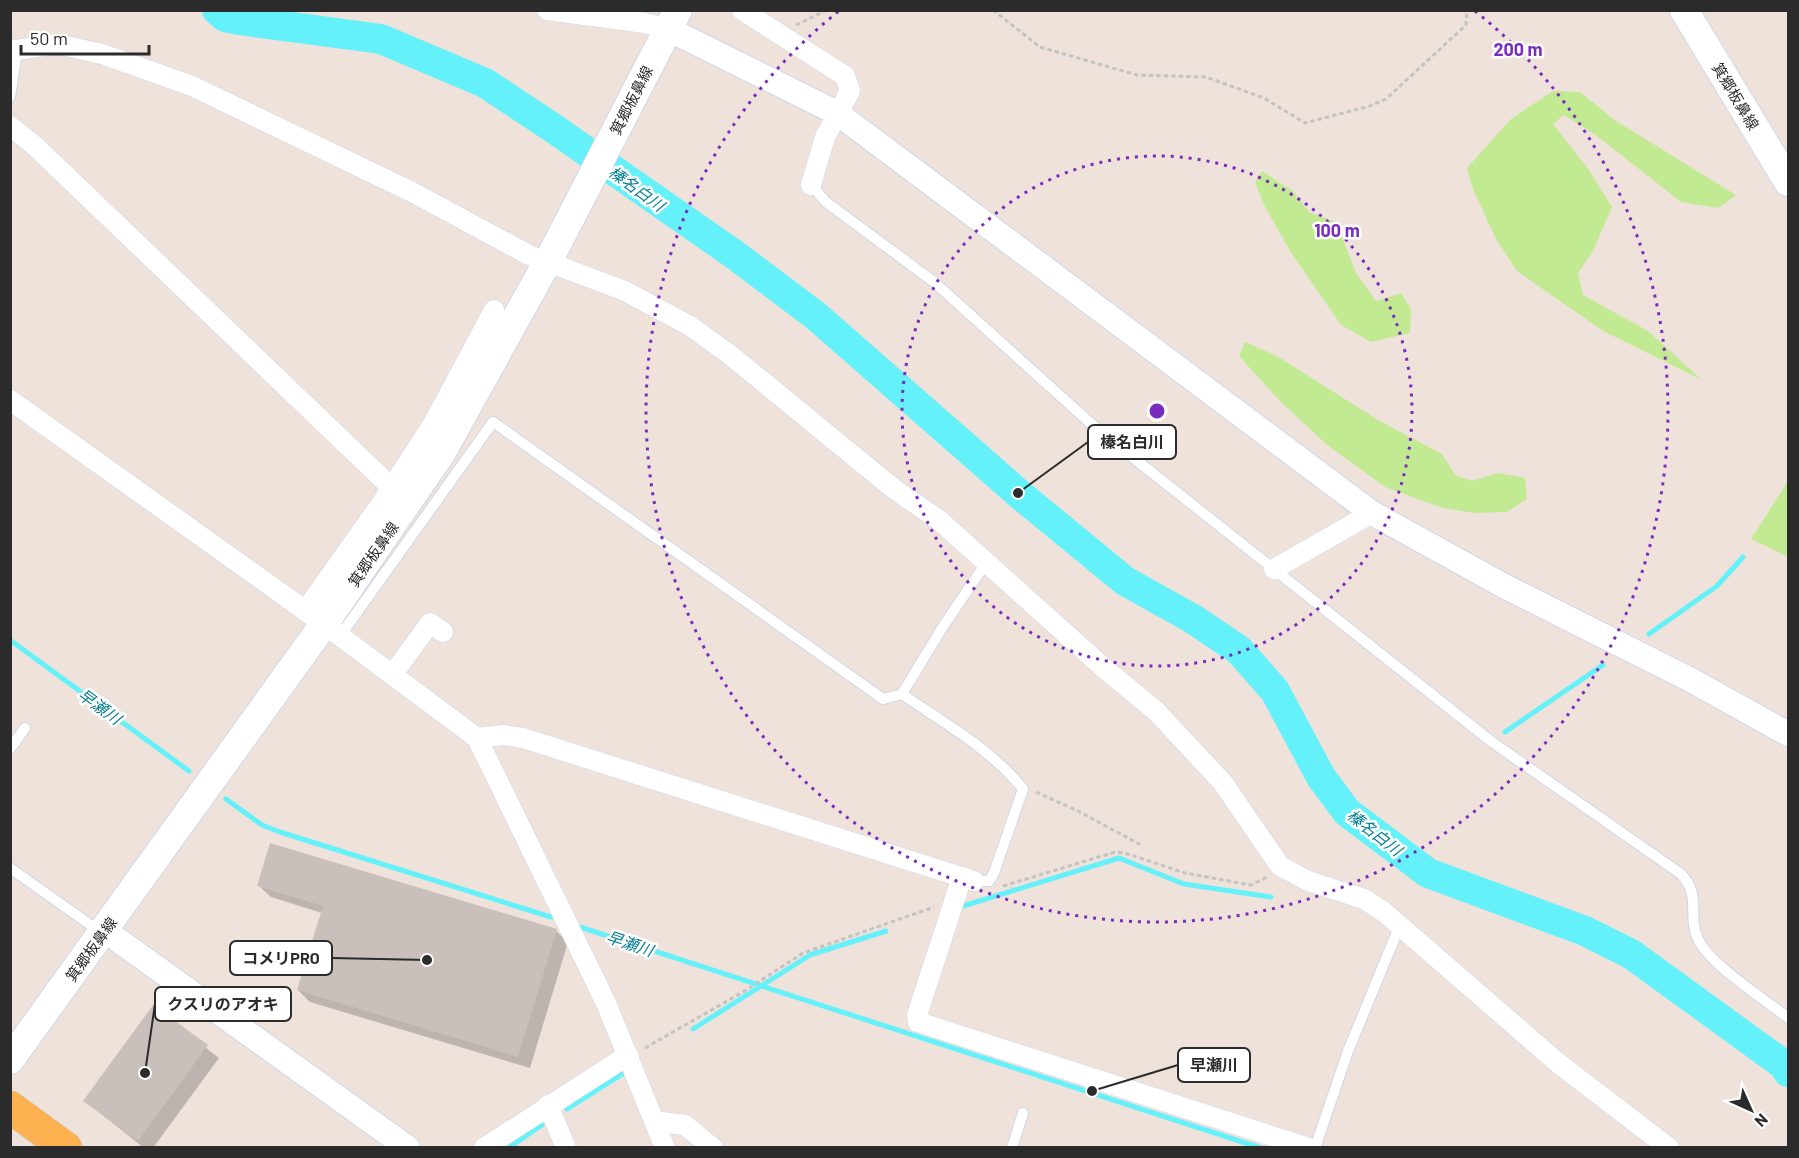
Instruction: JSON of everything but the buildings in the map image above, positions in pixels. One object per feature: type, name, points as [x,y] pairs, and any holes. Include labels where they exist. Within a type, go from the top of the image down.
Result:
[{"type":"main road","name":"箕郷板鼻線","points":[[1684,10],[1786,172]]},
{"type":"main road","name":"箕郷板鼻線","points":[[10,1060],[323,624],[442,452],[550,256],[673,20]]},
{"type":"main road","points":[[10,1107],[66,1148]]},
{"type":"street","points":[[547,10],[645,22],[673,20],[837,112],[1372,513],[1504,586],[1669,668],[1788,734]]},
{"type":"street","points":[[742,10],[845,76],[850,91],[825,137],[811,185]]},
{"type":"street","points":[[14,50],[57,44],[112,57],[192,86],[624,291],[690,326],[729,354],[894,489],[939,519],[986,563],[1156,711],[1223,783],[1281,866],[1308,881],[1364,899],[1400,925],[1558,1063],[1669,1148]]},
{"type":"street","points":[[10,126],[35,146],[392,488]]},
{"type":"street","points":[[323,624],[392,488],[438,414],[494,310]]},
{"type":"street","points":[[10,400],[393,674],[477,738],[634,1055],[654,1121],[665,1148]]},
{"type":"street","points":[[1274,569],[1372,513]]},
{"type":"street","points":[[393,674],[430,623],[443,632]]},
{"type":"street","points":[[477,738],[490,735],[524,738],[968,879],[917,1015],[918,1022],[1309,1148]]},
{"type":"street","points":[[104,930],[408,1148]]},
{"type":"street","points":[[484,1148],[548,1105],[619,1061],[634,1055]]},
{"type":"street","points":[[548,1105],[566,1148]]},
{"type":"street","points":[[654,1121],[685,1125],[713,1148]]},
{"type":"lane","points":[[10,97],[14,50]]},
{"type":"lane","points":[[811,185],[826,202],[934,282],[1097,429],[1492,742],[1681,874],[1690,883],[1693,894],[1695,931],[1705,949],[1788,1018]]},
{"type":"lane","points":[[323,624],[493,422],[883,699],[902,694],[944,625],[986,563]]},
{"type":"lane","points":[[902,694],[975,744],[1012,776],[1023,789],[994,873],[989,881],[968,879]]},
{"type":"lane","points":[[10,749],[25,728]]},
{"type":"lane","points":[[10,868],[92,926],[104,930]]},
{"type":"lane","points":[[1315,1148],[1348,1052],[1400,925]]},
{"type":"lane","points":[[1012,1148],[1023,1113]]},
{"type":"path","points":[[784,39],[790,28],[827,10]]},
{"type":"path","points":[[993,10],[1040,47],[1137,75],[1206,77],[1264,98],[1305,123],[1370,106],[1386,99],[1460,32],[1466,25],[1467,10]]},
{"type":"path","points":[[1023,789],[1078,811],[1141,845]]},
{"type":"path","points":[[995,888],[1115,852],[1125,853],[1185,873],[1251,885],[1271,874]]},
{"type":"path","points":[[634,1055],[744,992],[803,952],[936,906]]},
{"type":"green space","points":[[1553,91],[1580,92],[1616,121],[1736,195],[1718,208],[1681,202],[1597,136],[1564,115],[1553,124],[1589,170],[1612,207],[1592,253],[1578,273],[1583,295],[1648,331],[1702,380],[1603,331],[1517,271],[1496,239],[1473,189],[1467,168],[1511,119]]},
{"type":"green space","points":[[1262,171],[1293,191],[1309,212],[1336,222],[1356,273],[1376,301],[1401,293],[1411,309],[1410,333],[1371,342],[1341,325],[1290,251],[1264,205],[1255,182]]},
{"type":"green space","points":[[1245,342],[1277,356],[1378,420],[1442,454],[1455,475],[1472,481],[1498,473],[1525,478],[1527,499],[1507,512],[1474,513],[1443,508],[1385,487],[1326,444],[1279,400],[1239,356]]},
{"type":"green space","points":[[1788,481],[1788,557],[1751,539]]},
{"type":"waterway","name":"榛名白川","points":[[217,10],[225,17],[239,20],[381,39],[485,83],[553,128],[735,255],[816,316],[1018,493],[1125,581],[1193,619],[1239,650],[1275,691],[1321,777],[1347,812],[1428,873],[1585,931],[1631,954],[1784,1065],[1788,1072]]},
{"type":"waterway","points":[[1649,634],[1717,586],[1743,557]]},
{"type":"waterway","name":"早瀬川","points":[[10,640],[189,771]]},
{"type":"waterway","points":[[1505,732],[1603,665]]},
{"type":"waterway","name":"早瀬川","points":[[226,799],[262,825],[280,832],[551,917]]},
{"type":"waterway","points":[[960,907],[1119,858],[1184,884],[1271,897]]},
{"type":"waterway","name":"早瀬川","points":[[580,927],[1261,1148]]},
{"type":"waterway","points":[[693,1029],[810,955],[886,931]]},
{"type":"waterway","points":[[567,1109],[624,1073]]},
{"type":"waterway","points":[[508,1148],[542,1125]]},
{"type":"place","name":"榛名白川","points":[[1018,493]]},
{"type":"place","name":"コメリPRO","points":[[427,960]]},
{"type":"place","name":"クスリのアオキ","points":[[145,1073]]},
{"type":"place","name":"早瀬川","points":[[1092,1091]]}]
